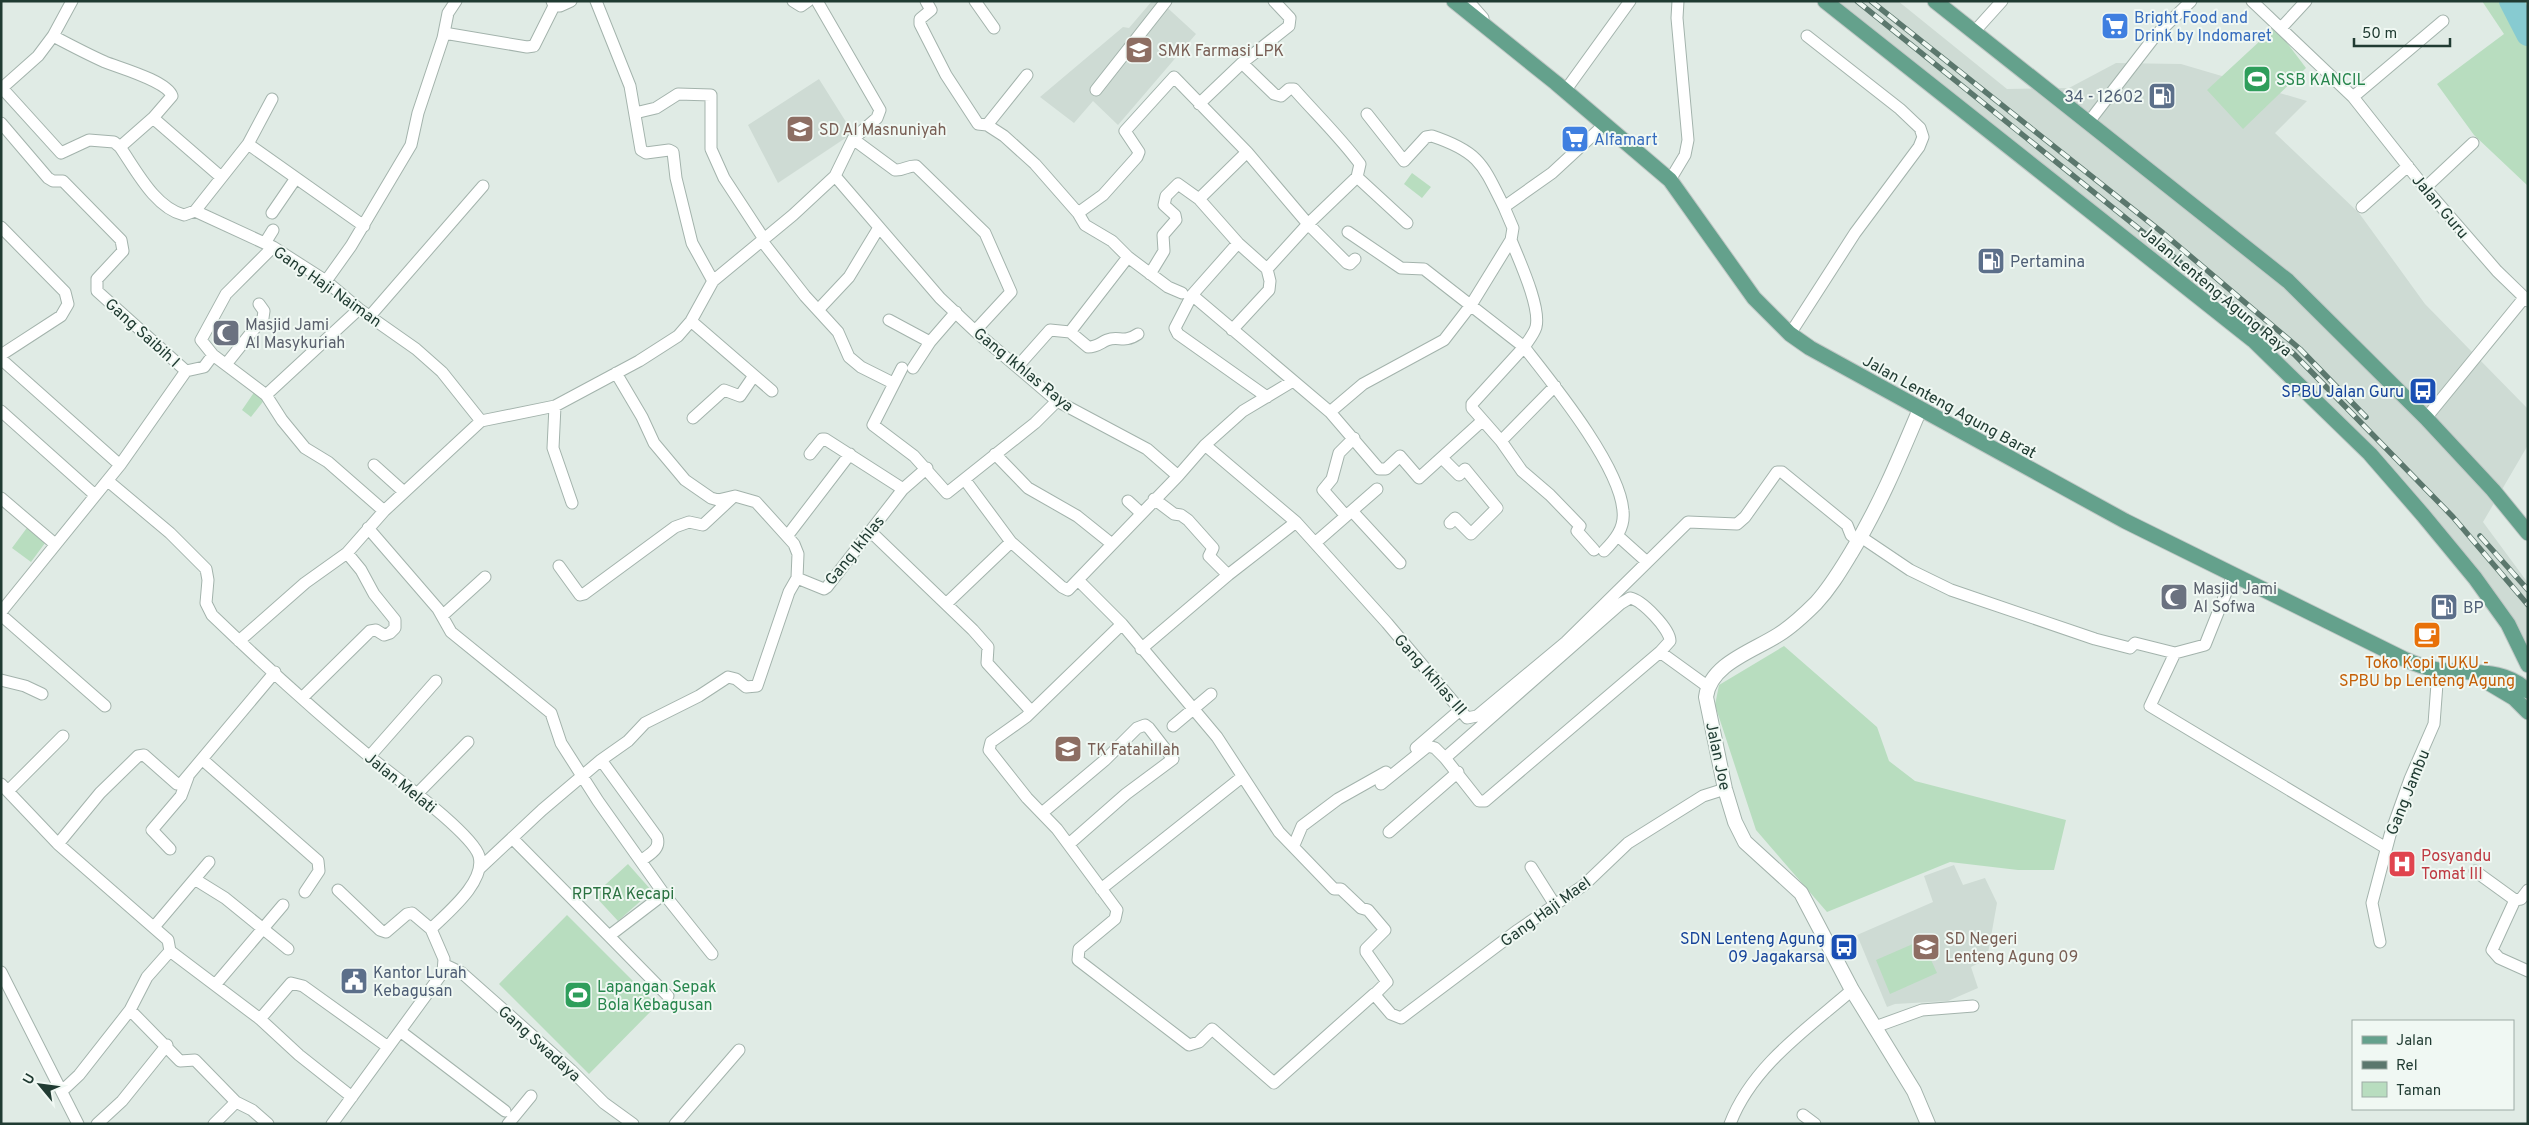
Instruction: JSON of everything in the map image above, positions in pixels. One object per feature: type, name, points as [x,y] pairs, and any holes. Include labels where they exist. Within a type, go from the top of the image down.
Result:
[{"type":"main road","name":"Jalan Lenteng Agung Barat","points":[[1454,1],[1605,124],[1670,180],[1754,298],[1790,334],[1829,360],[2132,524],[2404,659],[2438,674],[2492,672],[2509,678],[2528,691]]},
{"type":"main road","name":"Jalan Lenteng Agung Raya","points":[[1825,1],[2253,340],[2370,454],[2423,515],[2475,578],[2508,624],[2528,665]]},
{"type":"main road","points":[[1935,1],[2288,281],[2426,418],[2493,490],[2528,532]]},
{"type":"main road","points":[[2471,672],[2514,698],[2528,712]]},
{"type":"street","points":[[53,36],[106,62],[140,74],[170,91],[172,96],[153,118],[120,147],[114,142],[89,140],[62,153],[2,89],[38,56],[53,36],[72,1]]},
{"type":"street","points":[[326,281],[364,226],[411,145],[418,113],[433,73],[448,13],[456,1]]},
{"type":"street","points":[[444,33],[527,47],[534,46],[553,4],[560,6],[571,1]]},
{"type":"street","points":[[596,1],[630,86],[642,152],[673,152],[676,178],[692,243],[713,281]]},
{"type":"street","points":[[793,1],[801,6],[808,1]]},
{"type":"street","points":[[239,641],[305,583],[347,553],[384,511],[482,421],[549,407],[616,373],[678,336],[691,320],[713,281],[763,240],[835,176],[854,139],[878,118],[880,110],[817,1]]},
{"type":"street","points":[[926,1],[931,10],[920,19],[920,24],[946,75],[978,124],[986,125],[1004,136],[1035,164],[1078,213],[1085,225],[1112,241],[1128,257],[1150,274],[1187,294],[1269,359],[1330,412],[1382,470],[1400,456],[1416,477],[1421,478],[1482,421]]},
{"type":"street","points":[[975,1],[994,28]]},
{"type":"street","points":[[1096,90],[1166,1]]},
{"type":"street","points":[[1199,104],[1242,63],[1291,23],[1290,18],[1274,1]]},
{"type":"street","points":[[1468,1],[1501,39]]},
{"type":"street","points":[[1565,91],[1630,1]]},
{"type":"street","points":[[1670,180],[1686,155],[1688,140],[1677,18],[1678,1]]},
{"type":"street","points":[[1974,32],[2002,1]]},
{"type":"street","points":[[2088,123],[2156,35],[2191,1]]},
{"type":"street","name":"Jalan Guru","points":[[2252,1],[2282,27],[2353,97],[2425,188],[2497,271],[2526,300],[2426,418]]},
{"type":"street","points":[[2282,27],[2306,1]]},
{"type":"street","points":[[2353,97],[2443,21]]},
{"type":"street","points":[[1790,334],[1850,239],[1919,147],[1923,137],[1920,128],[1900,109],[1807,36]]},
{"type":"street","points":[[1242,63],[1274,94],[1281,96],[1289,88],[1294,89],[1324,120],[1360,164],[1357,177],[1308,224],[1267,269]]},
{"type":"street","points":[[986,125],[1027,75]]},
{"type":"street","points":[[1078,213],[1103,195],[1137,158],[1139,152],[1125,131],[1173,77],[1247,152],[1308,224],[1346,263],[1350,264],[1355,259]]},
{"type":"street","points":[[635,113],[656,108],[678,94],[711,95],[712,149],[724,178],[763,240],[818,310],[838,332],[849,357],[861,367],[893,383]]},
{"type":"street","points":[[195,211],[248,144],[272,99]]},
{"type":"street","points":[[1330,412],[1363,384],[1444,340],[1471,305],[1511,240],[1513,228],[1482,163],[1469,151],[1432,136],[1426,137],[1404,161],[1367,114]]},
{"type":"street","points":[[153,118],[221,177]]},
{"type":"street","name":"Gang Saibih I","points":[[1,123],[48,178],[53,181],[63,181],[121,240],[124,250],[97,279],[97,291],[186,371]]},
{"type":"street","points":[[1504,207],[1552,172],[1605,124]]},
{"type":"street","points":[[854,139],[895,170],[900,171],[916,166],[985,233],[991,242],[1011,292],[975,331]]},
{"type":"street","points":[[2425,188],[2473,143]]},
{"type":"street","points":[[248,144],[286,169],[364,226]]},
{"type":"street","name":"Gang Haji Naiman","points":[[120,147],[152,193],[168,208],[184,216],[195,211],[269,245],[326,281],[360,310],[416,349],[442,372],[482,421]]},
{"type":"street","points":[[1199,199],[1247,152]]},
{"type":"street","points":[[2362,207],[2408,166]]},
{"type":"street","name":"Gang Ikhlas Raya","points":[[835,176],[878,229],[940,298],[975,331],[1057,400],[1148,449],[1178,476]]},
{"type":"street","points":[[1357,177],[1408,223]]},
{"type":"street","points":[[272,213],[296,178]]},
{"type":"street","points":[[1150,274],[1164,251],[1162,235],[1176,220],[1164,205],[1166,196],[1178,184],[1199,199],[1238,242],[1267,269],[1270,281],[1269,290],[1232,330]]},
{"type":"street","points":[[370,316],[483,186]]},
{"type":"street","points":[[1,227],[65,292],[68,304],[61,316],[3,349]]},
{"type":"street","points":[[818,310],[849,277],[878,229]]},
{"type":"street","points":[[273,230],[269,245],[226,294],[202,337],[202,343],[213,355],[227,363],[266,395],[282,420],[305,448],[328,462],[384,511]]},
{"type":"street","points":[[1348,232],[1401,268],[1424,269],[1524,347],[1555,386],[1604,460],[1612,476],[1624,512],[1618,536],[1599,550],[1577,531],[1580,526],[1550,494],[1522,471],[1501,441],[1473,411],[1472,404],[1524,347],[1535,330],[1536,317],[1530,288],[1511,240]]},
{"type":"street","points":[[1238,242],[1187,294],[1175,331],[1266,397]]},
{"type":"street","points":[[1070,332],[1128,257]]},
{"type":"street","points":[[227,363],[263,318],[264,311],[260,304]]},
{"type":"street","points":[[266,395],[360,310]]},
{"type":"street","points":[[956,312],[893,383],[874,422],[874,427],[914,456],[927,468],[946,492],[949,493],[995,454],[1036,423],[1057,400]]},
{"type":"street","points":[[691,320],[753,377],[772,391]]},
{"type":"street","points":[[889,320],[930,342]]},
{"type":"street","points":[[1018,366],[1050,330],[1070,332],[1088,347],[1098,346],[1109,339],[1126,341],[1138,334]]},
{"type":"street","points":[[105,706],[1,613],[120,465],[186,371],[204,367],[213,355]]},
{"type":"street","points":[[1,359],[120,465]]},
{"type":"street","points":[[431,929],[459,901],[474,881],[479,869],[581,775],[628,741],[645,723],[699,696],[728,677],[751,688],[757,686],[789,592],[797,578],[798,554],[788,535],[756,502],[734,496],[718,500],[711,498],[685,480],[654,443],[642,417],[616,373]]},
{"type":"street","points":[[693,418],[724,390],[740,396],[753,377]]},
{"type":"street","points":[[965,480],[1011,542],[1062,587],[1068,590],[1178,476],[1205,445],[1243,411],[1293,381]]},
{"type":"street","points":[[1501,441],[1555,386]]},
{"type":"street","points":[[549,407],[553,448],[572,503]]},
{"type":"street","points":[[1660,652],[1707,686],[1714,676],[1726,666],[1780,634],[1816,603],[1834,581],[1881,501],[1920,409]]},
{"type":"street","points":[[3,415],[95,495]]},
{"type":"street","points":[[1354,438],[1339,453],[1332,478],[1323,490],[1400,563]]},
{"type":"street","points":[[810,454],[822,439],[826,439],[903,489]]},
{"type":"street","name":"Gang Ikhlas III","points":[[1205,445],[1296,522],[1387,623],[1467,718],[1477,716],[1566,642],[1688,522],[1737,524],[1745,517],[1773,476],[1779,472],[1847,524],[1851,534],[1862,536]]},
{"type":"street","points":[[788,535],[850,454]]},
{"type":"street","points":[[995,454],[1028,488],[1077,516],[1112,544]]},
{"type":"street","points":[[1442,458],[1459,475],[1465,469],[1497,508],[1471,534],[1456,518],[1450,523]]},
{"type":"street","points":[[374,465],[404,492]]},
{"type":"street","name":"Gang Ikhlas","points":[[797,578],[809,585],[826,588],[903,489],[927,468]]},
{"type":"street","name":"Jalan Melati","points":[[108,480],[170,533],[206,569],[208,609],[239,641],[369,756],[441,813],[472,843],[478,855],[479,869]]},
{"type":"street","points":[[1315,543],[1377,490]]},
{"type":"street","points":[[559,566],[580,595],[584,594],[675,527],[690,522],[702,524],[734,496]]},
{"type":"street","points":[[1,498],[55,544]]},
{"type":"street","points":[[1154,499],[1174,514],[1181,514],[1188,520],[1213,548],[1209,556],[1228,575]]},
{"type":"street","points":[[1128,501],[1141,513]]},
{"type":"street","points":[[1141,649],[1228,575],[1296,522]]},
{"type":"street","points":[[368,528],[438,609],[451,632],[546,707],[556,724],[561,742],[581,775],[664,894],[712,954]]},
{"type":"street","points":[[870,531],[986,645],[988,663],[1031,711]]},
{"type":"street","points":[[1618,536],[1647,562]]},
{"type":"street","points":[[1862,536],[1910,570],[1951,590],[2095,639],[2130,648],[2135,643],[2176,652],[2205,646],[2233,575]]},
{"type":"street","points":[[946,604],[1011,542]]},
{"type":"street","points":[[303,697],[370,631],[376,630],[384,635],[390,633],[395,628],[394,620],[374,594],[361,570],[347,553]]},
{"type":"street","points":[[442,616],[485,577]]},
{"type":"street","points":[[1078,581],[1122,624],[1141,649],[1217,737],[1275,826],[1334,889],[1341,889],[1360,908],[1368,910],[1385,930],[1366,949],[1366,952],[1386,982],[1277,1082],[1272,1082],[1212,1029],[1199,1042],[1189,1045],[1078,960],[1078,949],[1117,915],[1117,910],[1069,844],[1027,798],[988,747],[1031,711],[1122,624]]},
{"type":"street","points":[[1381,784],[1428,746],[1435,748],[1458,772],[1479,801],[1485,801],[1660,652],[1670,640],[1669,634],[1644,605],[1638,600],[1630,598],[1620,604],[1445,758]]},
{"type":"street","points":[[2176,652],[2150,706],[2386,848]]},
{"type":"street","points":[[58,844],[100,793],[138,756],[144,755],[177,784],[181,784],[275,672]]},
{"type":"street","name":"Gang Jambu","points":[[2380,942],[2372,903],[2386,848],[2410,779],[2434,724],[2438,674]]},
{"type":"street","points":[[1,680],[25,686],[42,694]]},
{"type":"street","points":[[369,756],[436,681]]},
{"type":"street","name":"Jalan Joe","points":[[1707,686],[1706,697],[1725,789],[1735,822],[1745,842],[1801,893],[1852,990],[1914,1092],[1928,1124]]},
{"type":"street","points":[[1173,726],[1211,694]]},
{"type":"street","points":[[1294,845],[1302,826],[1338,799],[1390,770],[1460,710]]},
{"type":"street","points":[[1042,813],[1105,760],[1137,728],[1144,725],[1149,728],[1173,759],[1126,794],[1069,844]]},
{"type":"street","points":[[1,802],[7,790],[64,736]]},
{"type":"street","points":[[416,795],[468,742]]},
{"type":"street","points":[[203,760],[318,861],[319,871],[304,892]]},
{"type":"street","points":[[601,760],[657,837],[658,844],[656,849],[642,860]]},
{"type":"street","points":[[1389,832],[1458,772]]},
{"type":"street","points":[[170,849],[152,830],[182,796],[188,777]]},
{"type":"street","points":[[1102,889],[1242,777]]},
{"type":"street","name":"Gang Haji Mael","points":[[1374,994],[1392,1014],[1401,1018],[1584,885],[1628,842],[1703,796],[1725,789]]},
{"type":"street","points":[[7,790],[58,844],[168,940],[170,951],[260,1019],[299,1055],[352,1097]]},
{"type":"street","points":[[512,838],[668,996]]},
{"type":"street","points":[[154,927],[196,880],[209,862]]},
{"type":"street","points":[[1531,867],[1555,905]]},
{"type":"street","points":[[2475,871],[2515,900],[2521,899],[2528,890]]},
{"type":"street","points":[[196,880],[225,898],[288,949]]},
{"type":"street","points":[[332,1124],[440,977],[445,965],[442,953],[431,929],[412,914],[407,914],[386,932],[380,930],[338,890]]},
{"type":"street","points":[[609,936],[664,894]]},
{"type":"street","points":[[2515,900],[2492,950],[2499,958],[2528,971]]},
{"type":"street","points":[[215,985],[283,905]]},
{"type":"street","points":[[62,1091],[79,1075],[130,1010],[147,976],[170,951]]},
{"type":"street","name":"Gang Swadaya","points":[[445,965],[462,973],[571,1070],[604,1103],[633,1124]]},
{"type":"street","points":[[3,980],[78,1124]]},
{"type":"street","points":[[260,1019],[291,983],[303,986],[388,1047]]},
{"type":"street","points":[[1730,1124],[1749,1086],[1782,1050],[1852,990]]},
{"type":"street","points":[[1875,1027],[1922,1010],[1973,1006]]},
{"type":"street","points":[[130,1010],[167,1045],[180,1061],[184,1062],[192,1059],[197,1062],[236,1102],[252,1110],[268,1124]]},
{"type":"street","points":[[400,1031],[505,1111]]},
{"type":"street","points":[[97,1124],[122,1101],[167,1045]]},
{"type":"street","points":[[675,1124],[739,1050]]},
{"type":"street","points":[[508,1124],[531,1096]]},
{"type":"street","points":[[214,1124],[236,1102]]},
{"type":"street","points":[[1803,1115],[1815,1124]]},
{"type":"shaded area","name":"SMK Farmasi LPK","points":[[1152,1],[1160,1],[1196,34],[1118,125],[1093,101],[1074,123],[1040,97],[1123,27],[1129,28]]},
{"type":"shaded area","points":[[1828,1],[1898,1],[2007,89],[2069,88],[2116,63],[2181,64],[2307,101],[2275,133],[2359,213],[2425,304],[2528,409],[2528,445],[2483,522],[2528,583],[2528,644],[2497,605],[2289,370]]},
{"type":"shaded area","name":"SD Al Masnuniyah","points":[[819,79],[853,133],[778,183],[748,125]]},
{"type":"shaded area","name":"SD Negeri Lenteng Agung 09","points":[[1954,865],[1963,885],[1985,878],[1997,903],[1987,959],[1971,967],[1978,988],[1948,1001],[1895,1004],[1887,1007],[1857,935],[1933,902],[1924,876]]},
{"type":"green space","points":[[2482,1],[2528,1],[2528,186],[2474,135],[2437,84],[2504,34]]},
{"type":"green space","name":"SSB KANCIL","points":[[2275,27],[2306,68],[2243,129],[2207,90]]},
{"type":"green space","points":[[1412,173],[1431,187],[1422,198],[1404,184]]},
{"type":"green space","points":[[255,391],[265,399],[251,417],[242,410]]},
{"type":"green space","points":[[29,525],[48,539],[31,562],[12,548]]},
{"type":"green space","points":[[1784,646],[1877,727],[1889,761],[1915,781],[2066,820],[2054,870],[2018,870],[1950,862],[1827,912],[1756,830],[1715,705],[1719,685]]},
{"type":"green space","name":"RPTRA Kecapi","points":[[628,864],[652,891],[618,921],[594,895]]},
{"type":"green space","name":"Lapangan Sepak Bola Kebagusan","points":[[567,915],[657,1005],[589,1074],[499,984]]},
{"type":"green space","points":[[1922,940],[1937,973],[1890,994],[1876,960]]},
{"type":"waterway","points":[[2511,1],[2528,34]]},
{"type":"railway","points":[[1857,1],[2294,354],[2453,517],[2528,605]]},
{"type":"railway","points":[[1871,1],[2163,233],[2300,349],[2366,417]]},
{"type":"railway","points":[[2480,536],[2528,590]]},
{"type":"place","name":"Bright Food and Drink by Indomaret","points":[[2115,26]]},
{"type":"place","name":"SMK Farmasi LPK","points":[[1139,50]]},
{"type":"place","name":"SSB KANCIL","points":[[2257,79]]},
{"type":"place","name":"34 - 12602","points":[[2162,96]]},
{"type":"place","name":"SD Al Masnuniyah","points":[[800,129]]},
{"type":"place","name":"Alfamart","points":[[1575,139]]},
{"type":"place","name":"Pertamina","points":[[1991,261]]},
{"type":"place","name":"Masjid Jami Al Masykuriah","points":[[226,333]]},
{"type":"place","name":"SPBU Jalan Guru","points":[[2423,391]]},
{"type":"place","name":"Masjid Jami Al Sofwa","points":[[2174,597]]},
{"type":"place","name":"BP","points":[[2444,607]]},
{"type":"place","name":"Toko Kopi TUKU - SPBU bp Lenteng Agung","points":[[2427,635]]},
{"type":"place","name":"TK Fatahillah","points":[[1068,749]]},
{"type":"place","name":"Posyandu Tomat III","points":[[2402,864]]},
{"type":"place","name":"SDN Lenteng Agung 09 Jagakarsa","points":[[1844,947]]},
{"type":"place","name":"SD Negeri Lenteng Agung 09","points":[[1926,947]]},
{"type":"place","name":"Kantor Lurah Kebagusan","points":[[354,981]]},
{"type":"place","name":"Lapangan Sepak Bola Kebagusan","points":[[578,995]]}]
